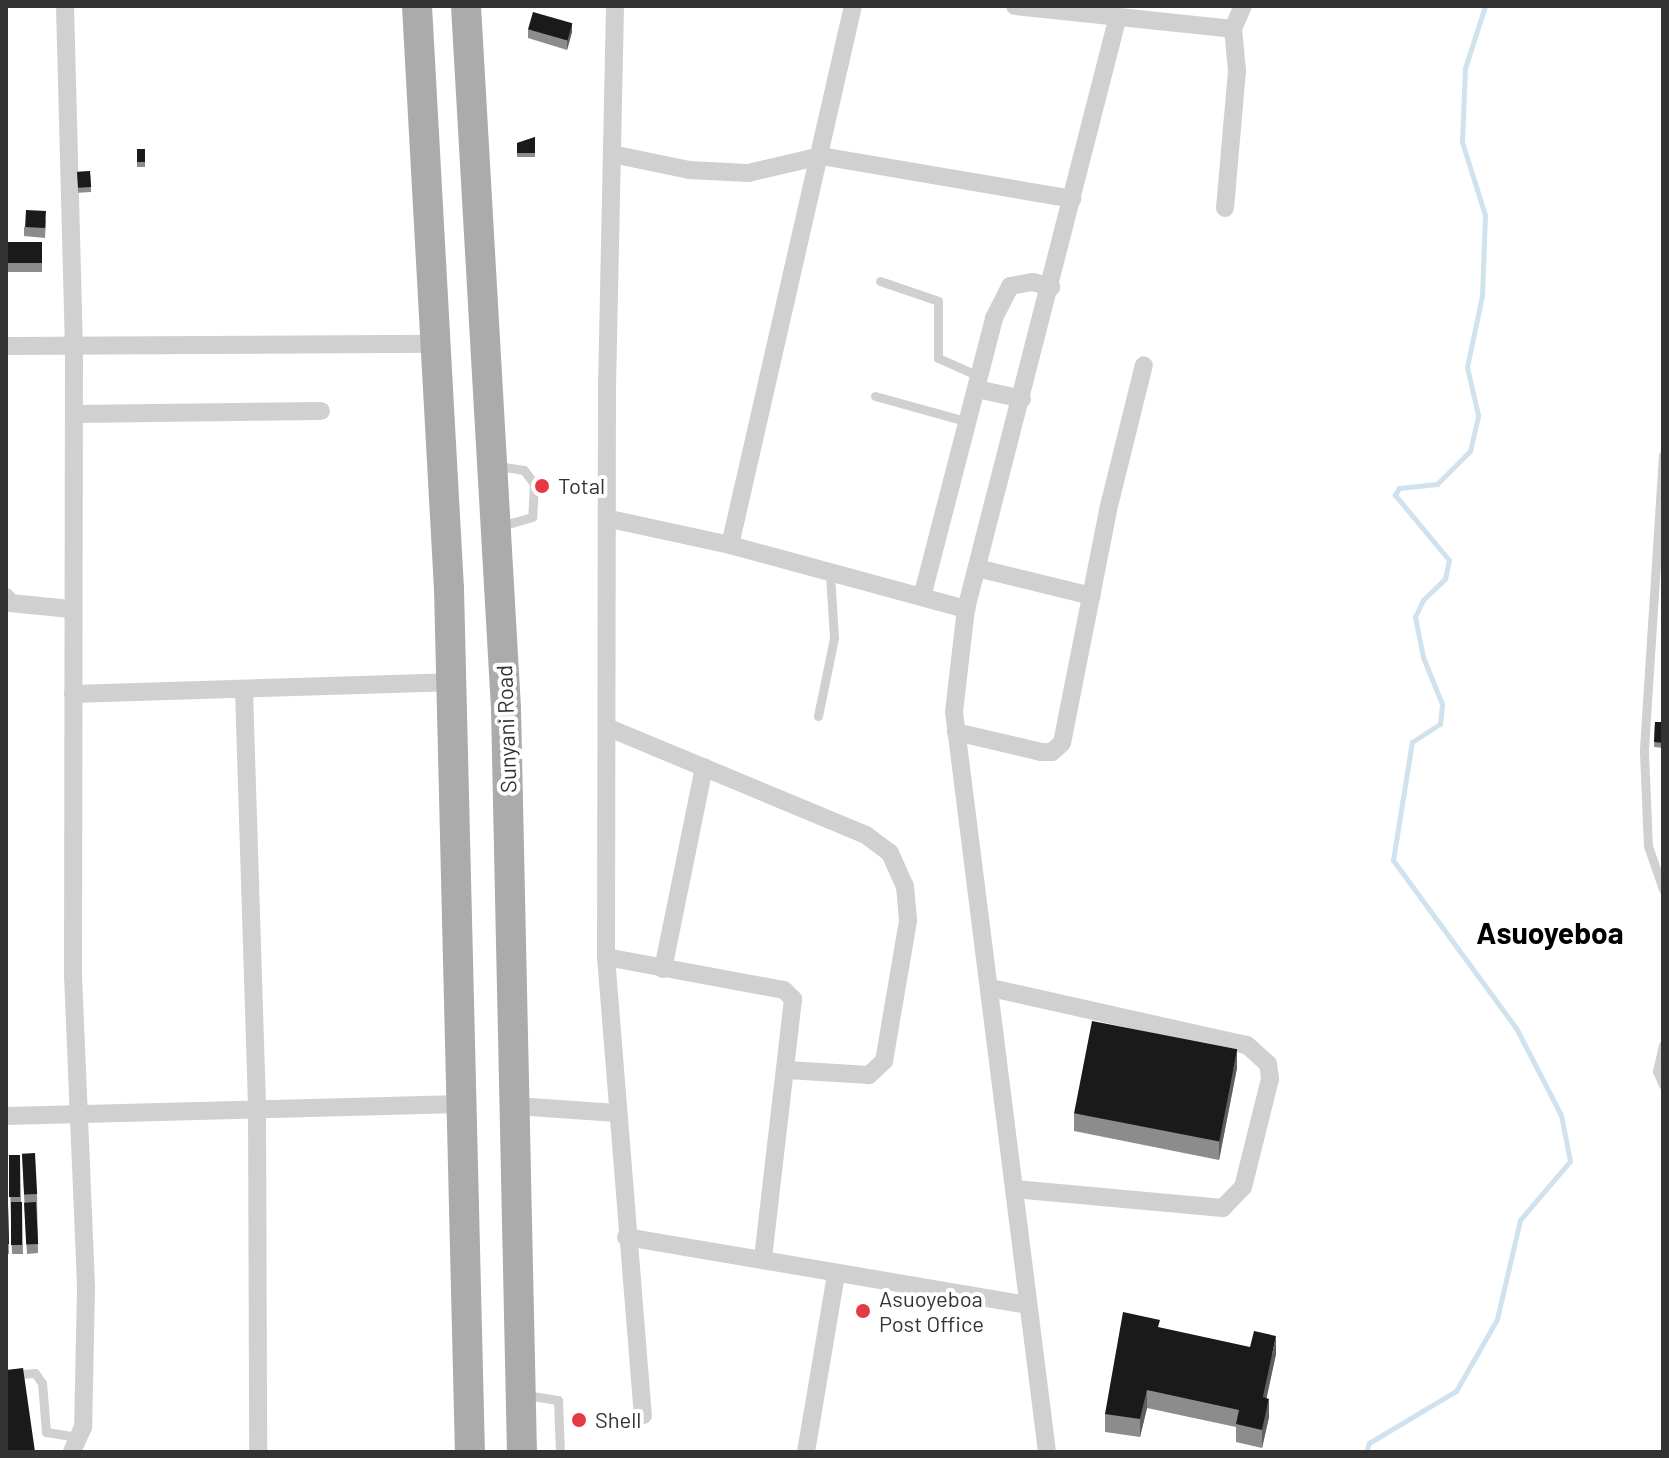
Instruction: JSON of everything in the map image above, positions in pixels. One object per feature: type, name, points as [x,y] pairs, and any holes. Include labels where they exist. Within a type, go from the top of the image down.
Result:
[{"type":"main road","points":[[417,6],[437,344],[470,1452]]},
{"type":"main road","name":"Sunyani Road","points":[[466,6],[498,526],[516,1106],[522,1452]]},
{"type":"street","points":[[65,6],[75,414],[71,609],[79,1114],[86,1289],[77,1444]]},
{"type":"street","points":[[615,6],[606,957],[626,1237],[643,1416]]},
{"type":"street","points":[[730,545],[853,6]]},
{"type":"street","points":[[1015,6],[1075,9],[1117,20],[1233,29]]},
{"type":"street","points":[[1225,208],[1237,71],[1233,29],[1243,6]]},
{"type":"street","points":[[1047,1452],[991,988],[956,732],[966,609],[1117,20]]},
{"type":"street","points":[[612,154],[689,170],[748,173],[821,156],[1072,199]]},
{"type":"street","points":[[922,597],[994,318],[1010,286],[1033,282],[1051,287]]},
{"type":"street","points":[[6,346],[74,343],[437,344]]},
{"type":"street","points":[[956,732],[1041,752],[1052,752],[1062,743],[1144,365]]},
{"type":"street","points":[[978,382],[1022,399]]},
{"type":"street","points":[[75,414],[321,411]]},
{"type":"street","points":[[610,519],[730,545],[966,609]]},
{"type":"street","points":[[977,568],[1092,596]]},
{"type":"street","points":[[7,602],[71,609]]},
{"type":"street","points":[[73,694],[244,691],[449,682]]},
{"type":"street","points":[[244,691],[257,1110],[258,1452]]},
{"type":"street","points":[[609,728],[866,835],[890,853],[905,886],[908,921],[884,1061],[869,1075],[787,1070]]},
{"type":"street","points":[[663,969],[704,767]]},
{"type":"street","points":[[606,957],[790,994],[787,1070],[763,1260]]},
{"type":"street","points":[[991,988],[1247,1045],[1268,1064],[1270,1079],[1243,1187],[1223,1208],[1014,1189]]},
{"type":"street","points":[[6,1116],[461,1104]]},
{"type":"street","points":[[516,1106],[617,1113]]},
{"type":"street","points":[[626,1237],[1028,1305]]},
{"type":"street","points":[[806,1452],[836,1274]]},
{"type":"lane","points":[[880,281],[938,301],[938,358],[978,382]]},
{"type":"lane","points":[[875,396],[969,422]]},
{"type":"lane","points":[[1663,455],[1644,752],[1648,846],[1663,889]]},
{"type":"lane","points":[[818,716],[834,638],[830,574]]},
{"type":"lane","points":[[1663,1045],[1657,1071],[1663,1085]]},
{"type":"lane","points":[[6,1375],[35,1373],[42,1383],[46,1432],[77,1444]]},
{"type":"lane","points":[[522,1394],[558,1400],[560,1452]]},
{"type":"building","points":[[533,12],[572,23],[567,41],[528,29]]},
{"type":"building","points":[[535,137],[535,153],[517,153],[517,143]]},
{"type":"building","points":[[137,149],[145,149],[145,162],[137,162]]},
{"type":"building","points":[[90,171],[91,187],[78,188],[77,172]]},
{"type":"building","points":[[26,210],[46,211],[45,228],[25,227]]},
{"type":"building","points":[[6,242],[42,242],[42,263],[6,263]]},
{"type":"building","points":[[1655,722],[1663,722],[1663,743],[1654,742]]},
{"type":"building","points":[[1092,1021],[1237,1049],[1219,1142],[1074,1113]]},
{"type":"building","points":[[35,1153],[37,1194],[24,1195],[22,1154]]},
{"type":"building","points":[[9,1155],[20,1155],[20,1197],[9,1197]]},
{"type":"building","points":[[11,1202],[22,1202],[22,1245],[11,1245]]},
{"type":"building","points":[[36,1202],[38,1244],[26,1245],[24,1203]]},
{"type":"building","points":[[8,1204],[9,1244],[6,1244]]},
{"type":"building","points":[[1123,1312],[1160,1320],[1158,1327],[1250,1347],[1254,1331],[1276,1336],[1263,1397],[1269,1399],[1262,1430],[1236,1424],[1239,1410],[1147,1390],[1140,1419],[1105,1414]]},
{"type":"building","points":[[23,1368],[35,1452],[6,1452],[6,1370]]},
{"type":"building","points":[[112,1450],[155,1452],[112,1452]]},
{"type":"waterway","points":[[1366,1452],[1369,1443],[1456,1391],[1497,1319],[1520,1220],[1570,1161],[1561,1115],[1516,1028],[1393,860],[1412,742],[1440,724],[1442,704],[1423,657],[1415,617],[1423,600],[1445,579],[1449,560],[1395,495],[1399,488],[1437,484],[1470,451],[1478,415],[1467,367],[1482,296],[1485,215],[1462,142],[1465,68],[1485,6]]},
{"type":"place","name":"Total","points":[[542,486]]},
{"type":"place","name":"Asuoyeboa Post Office","points":[[863,1311]]},
{"type":"place","name":"Shell","points":[[579,1420]]},
{"type":"district","name":"Asuoyeboa","points":[[1550,932]]}]
